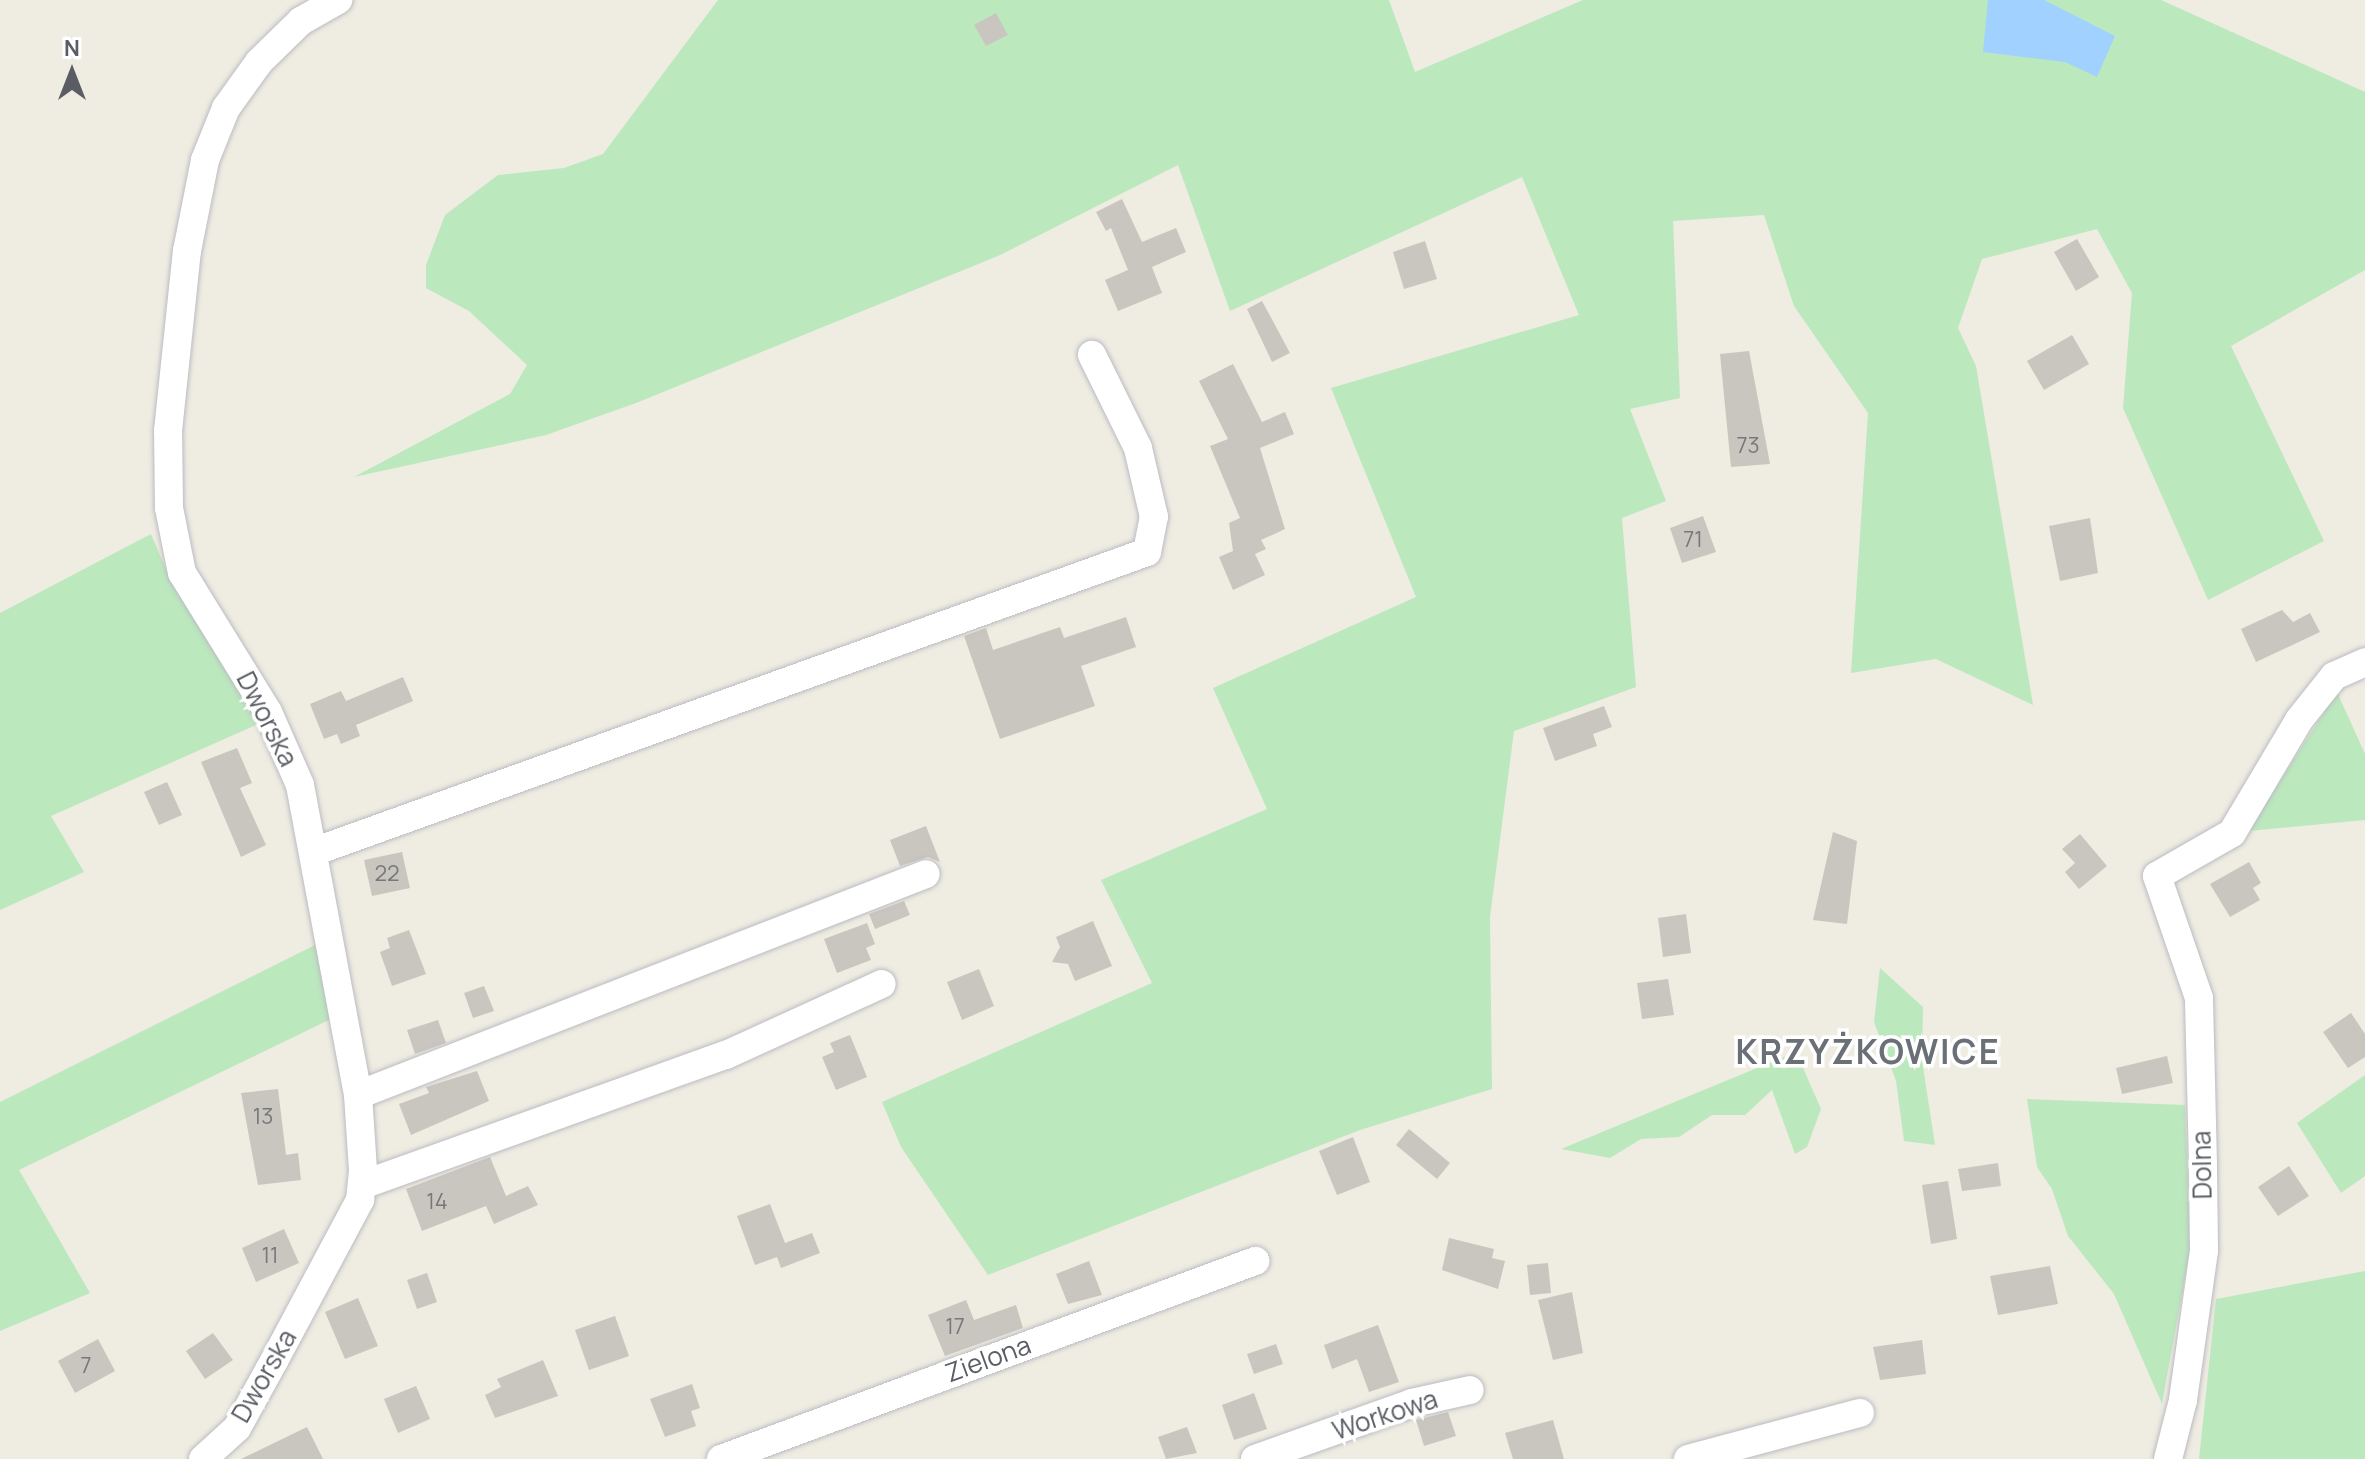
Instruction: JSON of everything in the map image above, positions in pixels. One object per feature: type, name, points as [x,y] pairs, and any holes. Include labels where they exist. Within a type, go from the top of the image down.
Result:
[{"type":"street","name":"Dworska","points":[[203,1459],[237,1428],[360,1200],[362,1185],[358,1095],[316,851],[300,785],[268,712],[182,573],[169,508],[168,431],[187,251],[205,160],[226,108],[259,62],[301,21],[338,0]]},
{"type":"street","points":[[316,851],[1147,552],[1154,517],[1138,448],[1092,355]]},
{"type":"street","name":"Dolna","points":[[2168,1459],[2183,1400],[2204,1251],[2203,1164],[2199,998],[2157,876],[2232,833],[2299,720],[2334,676],[2365,662]]},
{"type":"street","points":[[358,1095],[926,874]]},
{"type":"street","points":[[362,1185],[726,1055],[882,984]]},
{"type":"street","name":"Zielona","points":[[721,1459],[1255,1261]]},
{"type":"street","name":"Workowa","points":[[1255,1459],[1412,1403],[1470,1390]]},
{"type":"street","points":[[1688,1459],[1860,1413]]},
{"type":"green space","points":[[718,0],[1389,0],[1415,72],[1583,0],[2161,0],[2365,92],[2365,270],[2231,346],[2324,541],[2208,600],[2123,408],[2132,293],[2097,229],[1982,259],[1958,328],[1976,366],[2033,705],[1936,659],[1851,673],[1868,413],[1794,306],[1764,215],[1673,221],[1680,398],[1630,409],[1666,501],[1622,518],[1636,687],[1514,731],[1490,917],[1492,1089],[1360,1130],[988,1275],[901,1147],[882,1102],[1152,983],[1101,880],[1267,809],[1213,688],[1416,597],[1331,388],[1579,315],[1522,177],[1230,311],[1178,165],[998,256],[636,403],[546,435],[354,477],[510,394],[527,365],[469,311],[426,288],[426,265],[445,215],[498,175],[564,168],[603,154]]},
{"type":"green space","points":[[151,534],[172,583],[263,722],[51,816],[84,872],[0,910],[0,613]]},
{"type":"green space","points":[[2337,692],[2365,754],[2365,820],[2248,831]]},
{"type":"green space","points":[[319,943],[333,1018],[19,1170],[90,1293],[0,1331],[0,1102]]},
{"type":"green space","points":[[1880,968],[1923,1007],[1922,1060],[1935,1145],[1904,1141],[1896,1081],[1874,1022]]},
{"type":"green space","points":[[1796,1052],[1821,1109],[1807,1147],[1795,1154],[1772,1090],[1745,1115],[1712,1115],[1679,1137],[1641,1139],[1610,1158],[1561,1149]]},
{"type":"green space","points":[[2365,1075],[2365,1176],[2341,1193],[2297,1123]]},
{"type":"green space","points":[[2027,1099],[2185,1105],[2190,1250],[2162,1404],[2114,1294],[2068,1236],[2052,1189],[2037,1167]]},
{"type":"green space","points":[[2365,1271],[2365,1459],[2199,1459],[2216,1299]]},
{"type":"water","points":[[1988,0],[2044,0],[2115,36],[2097,77],[2065,62],[1983,52]]},
{"type":"building","points":[[996,13],[1008,35],[986,46],[974,25]]},
{"type":"building","points":[[1122,199],[1142,242],[1176,228],[1186,252],[1152,267],[1162,293],[1118,311],[1105,280],[1128,270],[1111,228],[1106,231],[1096,212]]},
{"type":"building","points":[[2077,239],[2099,277],[2076,291],[2054,252]]},
{"type":"building","points":[[1425,241],[1437,279],[1404,289],[1393,252]]},
{"type":"building","points":[[1262,301],[1290,353],[1272,362],[1247,309]]},
{"type":"building","points":[[2072,335],[2089,364],[2044,390],[2027,361]]},
{"type":"building","points":[[1749,351],[1770,464],[1731,467],[1720,354]]},
{"type":"building","points":[[1233,364],[1262,422],[1285,412],[1294,434],[1260,448],[1285,529],[1261,540],[1266,549],[1255,554],[1265,575],[1233,590],[1219,557],[1233,551],[1229,523],[1240,518],[1210,446],[1228,439],[1199,381]]},
{"type":"building","points":[[1703,516],[1716,552],[1682,563],[1670,528]]},
{"type":"building","points":[[2090,518],[2098,573],[2060,581],[2049,526]]},
{"type":"building","points":[[2282,610],[2293,622],[2310,613],[2320,632],[2256,662],[2241,629]]},
{"type":"building","points":[[1126,617],[1136,647],[1081,666],[1095,706],[1000,739],[964,636],[986,628],[993,650],[1060,627],[1064,638]]},
{"type":"building","points":[[403,677],[413,701],[356,725],[360,736],[341,744],[337,734],[324,739],[310,704],[341,691],[346,701]]},
{"type":"building","points":[[1604,706],[1612,727],[1593,734],[1597,746],[1555,761],[1543,728]]},
{"type":"building","points":[[237,748],[252,783],[240,788],[266,845],[241,857],[201,762]]},
{"type":"building","points":[[167,782],[182,815],[159,825],[144,792]]},
{"type":"building","points":[[926,826],[940,862],[928,857],[900,866],[890,840]]},
{"type":"building","points":[[1833,832],[1857,841],[1847,924],[1813,920]]},
{"type":"building","points":[[2080,834],[2107,866],[2079,889],[2065,872],[2075,863],[2062,849]]},
{"type":"building","points":[[402,852],[410,888],[372,896],[364,860]]},
{"type":"building","points":[[2249,862],[2261,883],[2253,888],[2260,900],[2230,917],[2210,884]]},
{"type":"building","points":[[904,901],[910,915],[875,929],[869,914]]},
{"type":"building","points":[[1686,914],[1691,953],[1663,957],[1658,918]]},
{"type":"building","points":[[1093,921],[1112,966],[1075,981],[1068,964],[1052,962],[1060,947],[1056,937]]},
{"type":"building","points":[[867,923],[875,944],[866,948],[871,960],[837,973],[824,939]]},
{"type":"building","points":[[409,930],[426,974],[392,986],[380,952],[390,948],[387,938]]},
{"type":"building","points":[[979,969],[994,1006],[962,1020],[947,982]]},
{"type":"building","points":[[1668,979],[1674,1015],[1642,1019],[1637,983]]},
{"type":"building","points":[[484,986],[494,1011],[473,1018],[464,993]]},
{"type":"building","points":[[2351,1013],[2365,1034],[2365,1057],[2348,1068],[2323,1032]]},
{"type":"building","points":[[438,1020],[446,1043],[415,1054],[407,1030]]},
{"type":"building","points":[[850,1035],[867,1077],[836,1090],[822,1057],[834,1052],[830,1043]]},
{"type":"building","points":[[2167,1056],[2173,1083],[2122,1094],[2116,1068]]},
{"type":"building","points":[[477,1071],[489,1101],[411,1135],[399,1104],[429,1093],[426,1087]]},
{"type":"building","points":[[278,1089],[286,1155],[298,1153],[301,1180],[258,1185],[241,1093]]},
{"type":"building","points":[[1409,1129],[1450,1163],[1437,1179],[1396,1145]]},
{"type":"building","points":[[1353,1137],[1370,1182],[1337,1195],[1319,1151]]},
{"type":"building","points":[[490,1157],[506,1196],[528,1186],[538,1205],[494,1224],[486,1206],[422,1231],[406,1189]]},
{"type":"building","points":[[1998,1163],[2001,1186],[1962,1191],[1958,1169]]},
{"type":"building","points":[[2289,1166],[2309,1196],[2278,1216],[2258,1187]]},
{"type":"building","points":[[1948,1181],[1957,1239],[1931,1244],[1922,1185]]},
{"type":"building","points":[[770,1204],[785,1243],[812,1233],[820,1253],[781,1268],[777,1257],[755,1265],[737,1216]]},
{"type":"building","points":[[284,1229],[299,1263],[256,1282],[242,1248]]},
{"type":"building","points":[[1449,1238],[1494,1249],[1492,1258],[1505,1261],[1498,1289],[1442,1270]]},
{"type":"building","points":[[1089,1261],[1102,1295],[1068,1304],[1056,1274]]},
{"type":"building","points":[[1548,1263],[1551,1293],[1530,1295],[1527,1265]]},
{"type":"building","points":[[2050,1266],[2058,1304],[1998,1315],[1990,1276]]},
{"type":"building","points":[[427,1273],[437,1302],[417,1309],[407,1280]]},
{"type":"building","points":[[1572,1292],[1583,1353],[1553,1360],[1538,1300]]},
{"type":"building","points":[[358,1298],[378,1346],[345,1359],[325,1312]]},
{"type":"building","points":[[966,1300],[974,1320],[1016,1305],[1023,1328],[945,1356],[928,1315]]},
{"type":"building","points":[[615,1316],[629,1356],[589,1370],[575,1330]]},
{"type":"building","points":[[1378,1325],[1399,1382],[1369,1392],[1357,1359],[1332,1369],[1324,1345]]},
{"type":"building","points":[[213,1333],[233,1360],[205,1379],[186,1351]]},
{"type":"building","points":[[98,1339],[115,1371],[75,1393],[58,1361]]},
{"type":"building","points":[[1922,1340],[1926,1374],[1880,1380],[1873,1347]]},
{"type":"building","points":[[1276,1344],[1283,1364],[1254,1374],[1247,1354]]},
{"type":"building","points":[[543,1360],[558,1396],[495,1418],[485,1395],[501,1387],[497,1379]]},
{"type":"building","points":[[692,1384],[700,1408],[691,1411],[696,1426],[665,1437],[650,1399]]},
{"type":"building","points":[[416,1386],[430,1419],[398,1433],[384,1399]]},
{"type":"building","points":[[1254,1393],[1267,1429],[1234,1440],[1222,1405]]},
{"type":"building","points":[[1448,1412],[1456,1436],[1424,1446],[1416,1420]]},
{"type":"building","points":[[1553,1420],[1564,1459],[1513,1459],[1505,1433]]},
{"type":"building","points":[[307,1427],[323,1459],[241,1459]]},
{"type":"building","points":[[1187,1427],[1197,1453],[1166,1459],[1158,1437]]},
{"type":"district","name":"KRZYŻKOWICE","points":[[1868,1052]]}]
